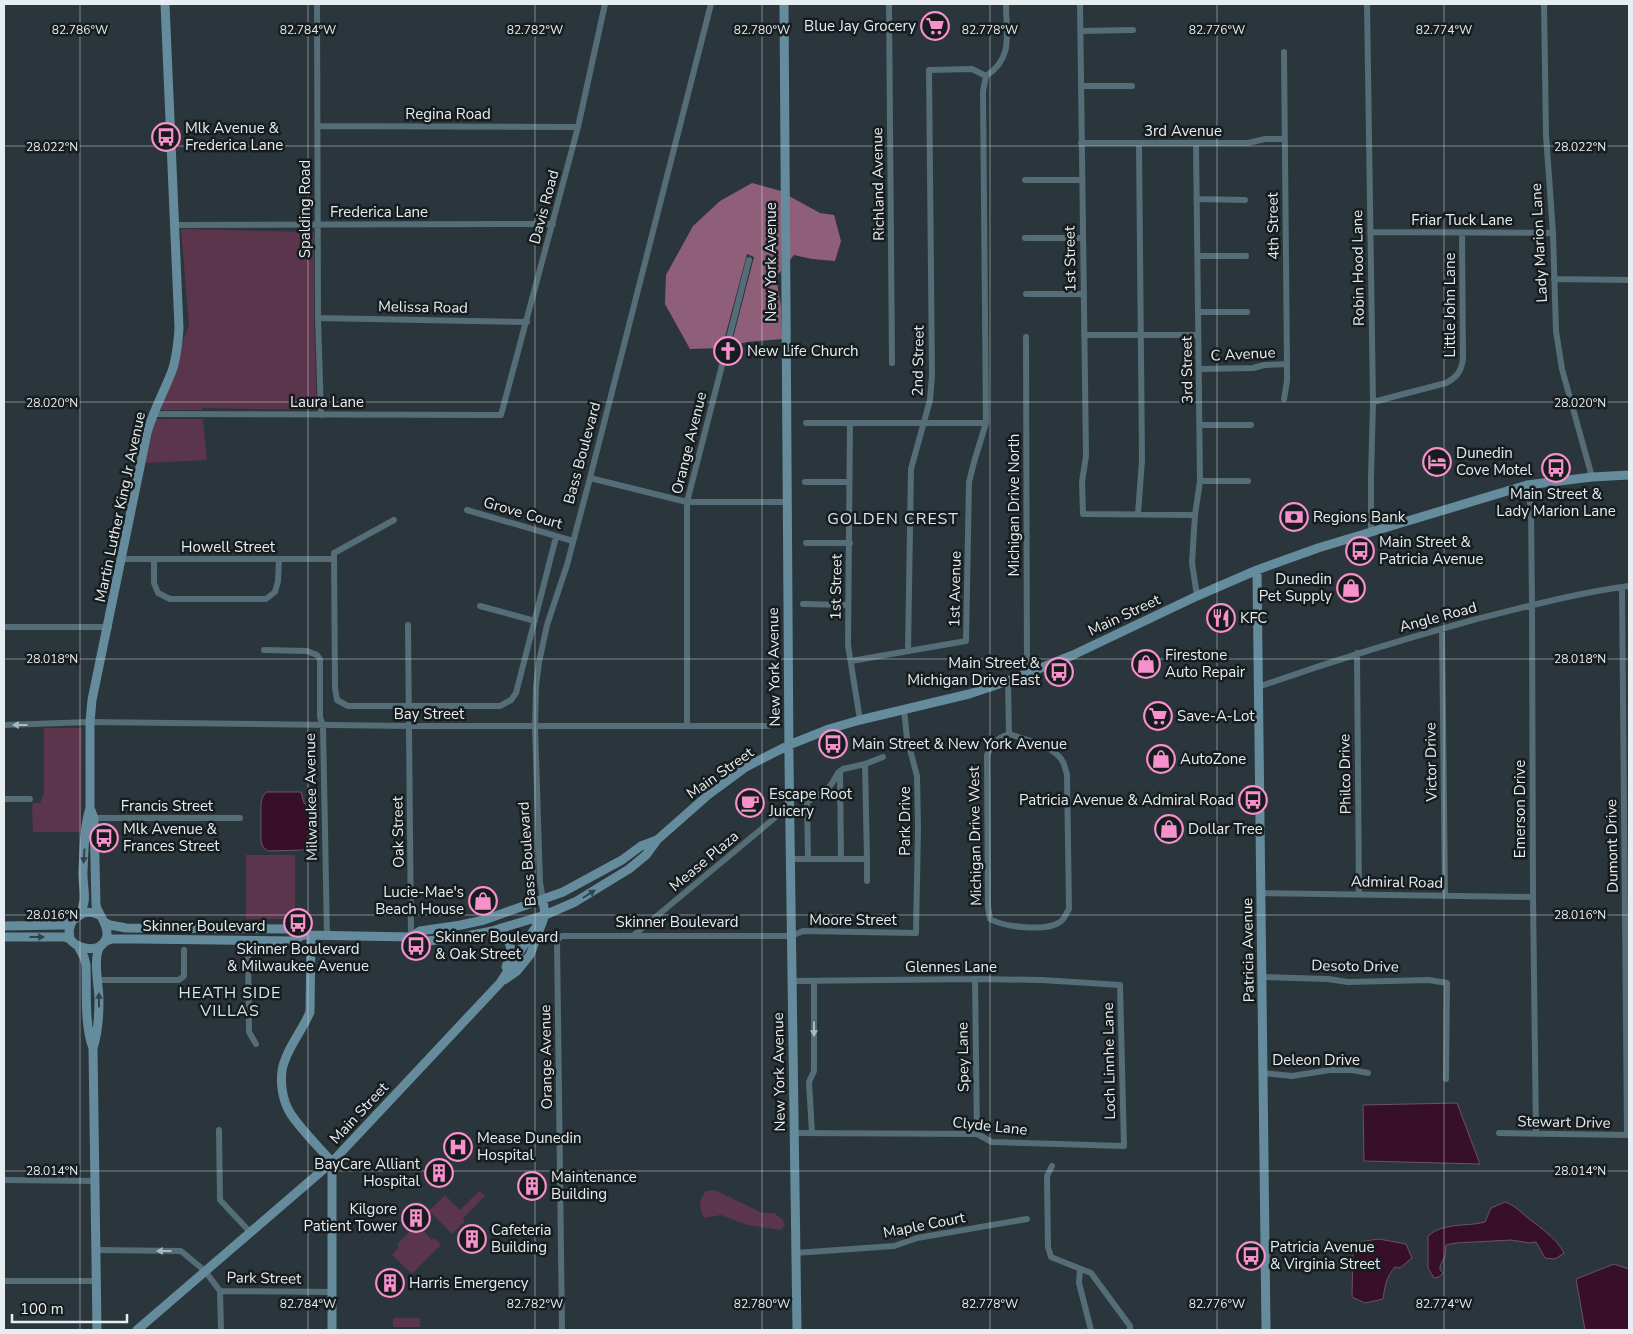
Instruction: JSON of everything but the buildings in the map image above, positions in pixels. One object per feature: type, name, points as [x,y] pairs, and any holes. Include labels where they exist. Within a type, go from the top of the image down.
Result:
[{"type":"street","name":"Martin Luther King Jr Avenue","points":[[79,914],[83,908],[85,898],[83,871],[87,818],[90,808],[90,722],[92,700],[147,433],[152,414],[172,370],[178,349],[179,328],[175,225],[164,4]]},
{"type":"street","name":"Spalding Road","points":[[317,4],[318,318],[321,415]]},
{"type":"street","name":"Davis Road","points":[[501,415],[578,128],[605,4]]},
{"type":"street","name":"Bass Boulevard","points":[[545,915],[539,872],[535,727],[539,662],[590,478],[711,4]]},
{"type":"street","name":"New York Avenue","points":[[784,4],[786,502],[797,1330]]},
{"type":"street","name":"Richland Avenue","points":[[889,4],[892,364]]},
{"type":"street","points":[[806,422],[986,423],[983,100],[986,76],[996,70],[1004,58],[1006,46],[1006,4]]},
{"type":"street","name":"1st Street","points":[[1080,4],[1086,456],[1082,482],[1083,514],[1138,514]]},
{"type":"street","name":"Robin Hood Lane","points":[[1367,4],[1373,402],[1371,531]]},
{"type":"street","name":"Lady Marion Lane","points":[[1544,4],[1546,135],[1553,233],[1556,331],[1562,370],[1592,477]]},
{"type":"street","points":[[1080,30],[1133,30]]},
{"type":"street","name":"4th Street","points":[[1284,52],[1287,364],[1284,399]]},
{"type":"street","name":"2nd Street","points":[[908,651],[911,469],[930,400],[932,375],[929,70],[972,69],[986,76]]},
{"type":"street","points":[[1080,86],[1132,86]]},
{"type":"street","name":"Regina Road","points":[[317,126],[578,128]]},
{"type":"street","name":"3rd Avenue","points":[[1081,143],[1248,143],[1266,138],[1284,139]]},
{"type":"street","points":[[1139,143],[1142,460],[1138,514],[1195,515]]},
{"type":"street","name":"3rd Street","points":[[1196,144],[1200,481],[1195,515],[1192,563],[1197,596]]},
{"type":"street","points":[[1025,180],[1082,180]]},
{"type":"street","points":[[1197,199],[1246,200]]},
{"type":"street","name":"Frederica Lane","points":[[175,225],[553,224]]},
{"type":"street","name":"Friar Tuck Lane","points":[[1370,232],[1553,233]]},
{"type":"street","name":"Little John Lane","points":[[1373,402],[1446,383],[1456,377],[1462,369],[1462,232]]},
{"type":"street","points":[[1025,238],[1082,238]]},
{"type":"street","points":[[1198,256],[1246,256]]},
{"type":"street","name":"Orange Avenue","points":[[687,726],[687,502],[749,260]]},
{"type":"street","points":[[1554,279],[1629,280]]},
{"type":"street","points":[[1026,294],[1083,294]]},
{"type":"street","points":[[1198,312],[1247,312]]},
{"type":"street","name":"Melissa Road","points":[[318,318],[527,322]]},
{"type":"street","points":[[1084,335],[1198,335]]},
{"type":"street","name":"Michigan Drive North","points":[[1026,337],[1027,674]]},
{"type":"street","name":"C Avenue","points":[[1200,369],[1253,368],[1264,365],[1287,364]]},
{"type":"street","name":"Laura Lane","points":[[152,414],[501,415]]},
{"type":"street","name":"1st Street","points":[[850,423],[848,605],[850,661]]},
{"type":"street","name":"1st Avenue","points":[[850,661],[966,641],[969,482],[986,423]]},
{"type":"street","points":[[1200,425],[1252,425]]},
{"type":"street","name":"Main Street","points":[[137,1330],[332,1162],[500,983],[530,934],[545,915],[575,902],[629,868],[646,855],[657,840],[708,795],[739,772],[789,745],[829,729],[969,694],[1027,674],[1257,570],[1318,548],[1528,485],[1592,477],[1629,475]]},
{"type":"street","points":[[590,478],[687,502],[786,502]]},
{"type":"street","points":[[1200,481],[1248,482]]},
{"type":"street","points":[[805,482],[849,482]]},
{"type":"street","name":"Emerson Drive","points":[[1528,485],[1531,509],[1536,1134]]},
{"type":"street","name":"Grove Court","points":[[467,510],[573,541]]},
{"type":"street","points":[[394,520],[334,556],[335,688],[337,700],[348,706],[500,706],[511,700],[516,693],[556,536]]},
{"type":"street","points":[[806,542],[850,542]]},
{"type":"street","name":"Howell Street","points":[[122,559],[279,560],[334,556]]},
{"type":"street","points":[[154,559],[154,582],[158,593],[170,599],[266,599],[275,592],[278,581],[279,560]]},
{"type":"street","name":"Patricia Avenue","points":[[1257,570],[1266,1330]]},
{"type":"street","name":"Angle Road","points":[[1258,687],[1357,653],[1532,604],[1629,586]]},
{"type":"street","name":"Dumont Drive","points":[[1622,587],[1628,1135]]},
{"type":"street","points":[[802,604],[848,605]]},
{"type":"street","points":[[480,606],[535,621]]},
{"type":"street","name":"Oak Street","points":[[408,625],[412,937]]},
{"type":"street","points":[[4,627],[108,627]]},
{"type":"street","name":"Victor Drive","points":[[1442,629],[1445,896]]},
{"type":"street","name":"Milwaukee Avenue","points":[[264,650],[307,651],[318,655],[320,659],[327,935]]},
{"type":"street","name":"Philco Drive","points":[[1357,653],[1359,894]]},
{"type":"street","points":[[850,661],[860,720]]},
{"type":"street","points":[[1008,681],[1009,734]]},
{"type":"street","name":"Park Drive","points":[[904,710],[907,738],[917,776],[916,933]]},
{"type":"street","name":"Bay Street","points":[[4,725],[90,722],[323,726],[768,726]]},
{"type":"street","name":"Michigan Drive West","points":[[1009,734],[1039,744],[1054,752],[1062,761],[1067,774],[1069,908],[1065,917],[1059,923],[1048,926],[1017,926],[998,923],[990,919],[988,907],[987,756],[992,743],[1000,736],[1009,734]]},
{"type":"street","points":[[808,859],[807,802],[823,794],[843,768],[865,764],[883,757]]},
{"type":"street","points":[[865,764],[867,882]]},
{"type":"street","points":[[840,771],[841,859]]},
{"type":"street","points":[[4,799],[30,799]]},
{"type":"street","name":"Mease Plaza","points":[[634,935],[789,806]]},
{"type":"street","name":"Martin Luther King Jr Avenue","points":[[90,808],[94,818],[96,905],[102,918]]},
{"type":"street","name":"Francis Street","points":[[94,818],[240,818]]},
{"type":"street","name":"Main Street","points":[[543,900],[577,885],[622,860],[641,846],[657,840]]},
{"type":"street","points":[[790,859],[867,859]]},
{"type":"street","name":"Admiral Road","points":[[1261,893],[1533,897]]},
{"type":"street","name":"Skinner Boulevard","points":[[412,937],[420,930],[484,920],[543,900]]},
{"type":"street","name":"Skinner Boulevard","points":[[79,914],[89,912],[117,927],[292,929],[307,935],[412,937],[425,941],[452,939],[492,931],[545,915]]},
{"type":"street","points":[[70,939],[69,930],[72,922],[79,914]]},
{"type":"street","points":[[97,1330],[93,1048],[98,1018],[97,953],[107,934],[102,918]]},
{"type":"street","points":[[4,926],[63,925],[72,922]]},
{"type":"street","points":[[492,931],[507,939],[512,953],[500,983]]},
{"type":"street","name":"Moore Street","points":[[791,936],[803,931],[916,933]]},
{"type":"street","points":[[307,935],[310,1012],[289,1050],[284,1062],[281,1079],[288,1109],[332,1162],[332,1330]]},
{"type":"street","name":"Skinner Boulevard","points":[[79,948],[92,949],[109,940],[118,939],[293,941],[307,935]]},
{"type":"street","name":"Orange Avenue","points":[[562,936],[558,940],[562,1330]]},
{"type":"street","name":"Skinner Boulevard","points":[[562,936],[791,936]]},
{"type":"street","points":[[4,937],[65,937],[70,939],[79,948],[86,960],[88,1024],[93,1048]]},
{"type":"street","points":[[98,980],[179,980],[184,976],[184,950]]},
{"type":"street","points":[[248,952],[249,1032],[256,1044]]},
{"type":"street","name":"Desoto Drive","points":[[1262,977],[1371,982],[1429,980],[1447,983],[1446,1079]]},
{"type":"street","name":"Glennes Lane","points":[[792,981],[975,979],[1111,984]]},
{"type":"street","name":"Spey Lane","points":[[975,979],[977,1134]]},
{"type":"street","points":[[812,1134],[809,1082],[814,1071],[814,981]]},
{"type":"street","name":"Loch Linnhe Lane","points":[[1111,984],[1120,985],[1124,1146]]},
{"type":"street","name":"Deleon Drive","points":[[1263,1073],[1292,1076],[1330,1070],[1368,1073]]},
{"type":"street","points":[[220,1130],[220,1200],[251,1233]]},
{"type":"street","name":"Stewart Drive","points":[[1498,1133],[1628,1135]]},
{"type":"street","name":"Clyde Lane","points":[[794,1134],[977,1134],[992,1142],[1124,1146]]},
{"type":"street","points":[[1052,1166],[1047,1176],[1048,1247],[1051,1257],[1091,1274],[1130,1326],[1130,1330]]},
{"type":"street","points":[[4,1180],[94,1181]]},
{"type":"street","name":"Maple Court","points":[[795,1253],[894,1246],[917,1238],[1027,1219]]},
{"type":"street","name":"Park Street","points":[[96,1250],[181,1250],[205,1271],[220,1291],[332,1292]]},
{"type":"street","points":[[1080,1269],[1079,1283],[1091,1330]]},
{"type":"street","points":[[4,1281],[96,1281]]},
{"type":"street","points":[[220,1291],[221,1330]]},
{"type":"shaded area","points":[[752,183],[781,191],[781,271],[776,278],[781,306],[782,339],[747,342],[731,346],[754,257],[747,254],[722,348],[690,349],[665,304],[666,275],[693,226],[720,201]]},
{"type":"shaded area","points":[[789,196],[820,213],[834,215],[841,241],[835,261],[794,255],[789,261]]},
{"type":"shaded area","points":[[181,229],[314,232],[314,322],[317,410],[202,408],[202,410],[159,410],[176,372],[182,343],[189,325]]},
{"type":"shaded area","points":[[155,419],[203,419],[207,460],[145,463]]},
{"type":"shaded area","points":[[44,728],[82,728],[81,832],[33,832],[32,803],[40,803],[44,792]]},
{"type":"shaded area","points":[[266,792],[301,792],[304,803],[311,809],[309,843],[303,850],[268,851],[263,847],[261,841],[261,804]]},
{"type":"shaded area","points":[[246,855],[295,855],[295,919],[246,919]]},
{"type":"shaded area","points":[[1457,1103],[1480,1164],[1364,1161],[1363,1105]]},
{"type":"shaded area","points":[[715,1190],[762,1213],[774,1213],[782,1219],[785,1226],[780,1230],[747,1225],[721,1215],[704,1218],[700,1207],[702,1198],[706,1191]]},
{"type":"shaded area","points":[[479,1191],[485,1196],[463,1218],[465,1221],[452,1234],[429,1211],[445,1195],[460,1210]]},
{"type":"shaded area","points":[[1505,1202],[1515,1207],[1548,1234],[1557,1242],[1564,1253],[1555,1259],[1545,1258],[1536,1242],[1511,1240],[1455,1243],[1446,1245],[1445,1256],[1440,1266],[1440,1270],[1443,1273],[1439,1277],[1434,1278],[1428,1268],[1428,1236],[1448,1227],[1485,1222],[1491,1208]]},
{"type":"shaded area","points":[[417,1224],[432,1240],[434,1238],[441,1245],[412,1274],[392,1255],[399,1247],[397,1244]]},
{"type":"shaded area","points":[[1379,1239],[1406,1244],[1412,1258],[1400,1268],[1395,1267],[1392,1271],[1386,1282],[1383,1299],[1365,1303],[1352,1297],[1353,1251],[1358,1242]]},
{"type":"shaded area","points":[[1614,1264],[1629,1269],[1629,1330],[1585,1330],[1576,1279]]},
{"type":"shaded area","points":[[393,1318],[420,1318],[420,1327],[393,1327]]},
{"type":"place","name":"Blue Jay Grocery","points":[[935,26]]},
{"type":"place","name":"Mlk Avenue & Frederica Lane","points":[[166,137]]},
{"type":"place","name":"New Life Church","points":[[728,351]]},
{"type":"place","name":"Dunedin Cove Motel","points":[[1437,462]]},
{"type":"place","name":"Main Street & Lady Marion Lane","points":[[1556,468]]},
{"type":"place","name":"Regions Bank","points":[[1294,517]]},
{"type":"place","name":"Main Street & Patricia Avenue","points":[[1360,551]]},
{"type":"place","name":"Dunedin Pet Supply","points":[[1351,588]]},
{"type":"place","name":"KFC","points":[[1221,618]]},
{"type":"place","name":"Firestone Auto Repair","points":[[1146,664]]},
{"type":"place","name":"Main Street & Michigan Drive East","points":[[1059,672]]},
{"type":"place","name":"Save-A-Lot","points":[[1158,716]]},
{"type":"place","name":"Main Street & New York Avenue","points":[[833,744]]},
{"type":"place","name":"AutoZone","points":[[1161,759]]},
{"type":"place","name":"Patricia Avenue & Admiral Road","points":[[1253,800]]},
{"type":"place","name":"Escape Root Juicery","points":[[750,803]]},
{"type":"place","name":"Dollar Tree","points":[[1169,829]]},
{"type":"place","name":"Mlk Avenue & Frances Street","points":[[104,838]]},
{"type":"place","name":"Lucie-Mae's Beach House","points":[[483,901]]},
{"type":"place","name":"Skinner Boulevard & Milwaukee Avenue","points":[[298,923]]},
{"type":"place","name":"Skinner Boulevard & Oak Street","points":[[416,946]]},
{"type":"place","name":"Mease Dunedin Hospital","points":[[458,1147]]},
{"type":"place","name":"BayCare Alliant Hospital","points":[[439,1173]]},
{"type":"place","name":"Maintenance Building","points":[[532,1186]]},
{"type":"place","name":"Kilgore Patient Tower","points":[[416,1218]]},
{"type":"place","name":"Cafeteria Building","points":[[472,1239]]},
{"type":"place","name":"Patricia Avenue & Virginia Street","points":[[1251,1256]]},
{"type":"place","name":"Harris Emergency","points":[[390,1283]]},
{"type":"district","name":"GOLDEN CREST","points":[[893,519]]},
{"type":"district","name":"HEATH SIDE VILLAS","points":[[230,1002]]}]
